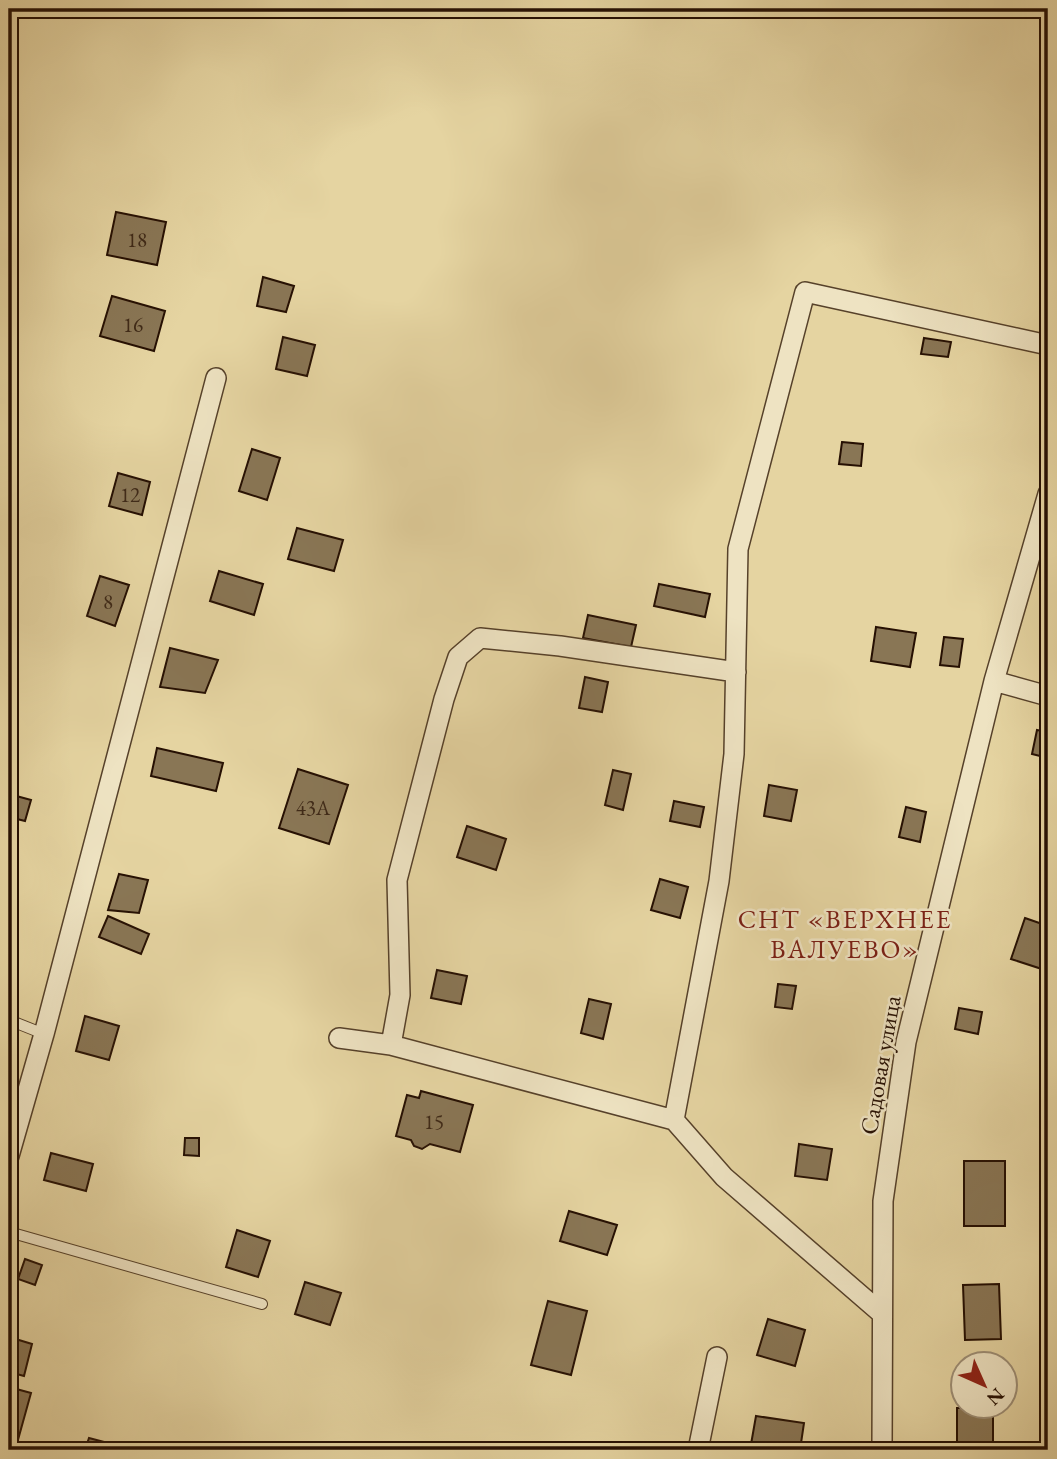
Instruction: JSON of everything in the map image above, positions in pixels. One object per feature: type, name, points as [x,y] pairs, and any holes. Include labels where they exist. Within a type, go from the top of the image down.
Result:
[{"type":"street","points":[[674,1119],[719,881],[734,754],[738,549],[805,292],[1048,345]]},
{"type":"street","points":[[9,1156],[44,1034],[215,378]]},
{"type":"street","name":"Садовая улица","points":[[882,1450],[880,1312],[883,1201],[906,1042],[994,681],[1048,494]]},
{"type":"street","points":[[391,1045],[400,995],[397,880],[443,699],[458,657],[480,638],[560,646],[736,672]]},
{"type":"street","points":[[994,681],[1048,696]]},
{"type":"street","points":[[339,1038],[391,1045],[674,1119],[724,1177],[880,1312]]},
{"type":"street","points":[[698,1450],[717,1357]]},
{"type":"lane","points":[[9,1020],[44,1034]]},
{"type":"lane","points":[[9,1232],[262,1304]]},
{"type":"building","points":[[116,212],[166,222],[157,265],[107,255]]},
{"type":"building","points":[[263,277],[294,286],[286,312],[257,306]]},
{"type":"building","points":[[112,296],[165,311],[154,351],[100,336]]},
{"type":"building","points":[[283,337],[315,345],[307,376],[276,369]]},
{"type":"building","points":[[924,338],[951,342],[948,357],[921,354]]},
{"type":"building","points":[[842,442],[863,444],[861,466],[839,464]]},
{"type":"building","points":[[252,449],[280,458],[267,500],[239,491]]},
{"type":"building","points":[[118,473],[150,482],[142,515],[109,506]]},
{"type":"building","points":[[297,528],[343,540],[334,571],[288,559]]},
{"type":"building","points":[[219,571],[263,584],[254,615],[210,601]]},
{"type":"building","points":[[100,576],[129,585],[115,626],[87,616]]},
{"type":"building","points":[[659,584],[710,594],[705,617],[654,606]]},
{"type":"building","points":[[588,615],[636,625],[631,647],[583,638]]},
{"type":"building","points":[[876,627],[916,633],[910,667],[871,661]]},
{"type":"building","points":[[944,637],[963,639],[959,667],[940,665]]},
{"type":"building","points":[[170,648],[218,660],[205,693],[160,687]]},
{"type":"building","points":[[585,677],[608,682],[602,712],[579,708]]},
{"type":"building","points":[[1037,730],[1048,732],[1048,758],[1032,754]]},
{"type":"building","points":[[157,748],[223,763],[216,791],[151,776]]},
{"type":"building","points":[[298,769],[348,785],[329,844],[279,828]]},
{"type":"building","points":[[613,770],[631,774],[623,810],[605,805]]},
{"type":"building","points":[[769,785],[797,790],[791,821],[764,816]]},
{"type":"building","points":[[9,794],[31,800],[25,821],[9,817]]},
{"type":"building","points":[[674,801],[704,807],[700,827],[670,821]]},
{"type":"building","points":[[906,807],[926,812],[920,842],[899,837]]},
{"type":"building","points":[[467,826],[506,839],[496,870],[457,857]]},
{"type":"building","points":[[119,874],[148,880],[139,913],[108,910]]},
{"type":"building","points":[[660,879],[688,887],[680,918],[651,910]]},
{"type":"building","points":[[108,916],[149,934],[141,954],[99,937]]},
{"type":"building","points":[[1025,918],[1048,926],[1048,971],[1011,959]]},
{"type":"building","points":[[437,970],[467,976],[461,1004],[431,998]]},
{"type":"building","points":[[778,984],[796,986],[792,1009],[775,1007]]},
{"type":"building","points":[[589,999],[611,1004],[603,1039],[581,1033]]},
{"type":"building","points":[[959,1008],[982,1012],[978,1034],[955,1029]]},
{"type":"building","points":[[85,1016],[119,1026],[109,1060],[76,1051]]},
{"type":"building","points":[[421,1091],[473,1105],[460,1152],[430,1144],[422,1149],[414,1146],[411,1140],[396,1136],[407,1095],[419,1098]]},
{"type":"building","points":[[185,1138],[199,1138],[199,1156],[184,1155]]},
{"type":"building","points":[[799,1144],[832,1149],[827,1180],[795,1176]]},
{"type":"building","points":[[51,1153],[93,1164],[86,1191],[44,1180]]},
{"type":"building","points":[[964,1161],[1005,1161],[1005,1226],[964,1226]]},
{"type":"building","points":[[569,1211],[617,1225],[607,1255],[560,1241]]},
{"type":"building","points":[[237,1230],[270,1241],[258,1277],[226,1267]]},
{"type":"building","points":[[25,1259],[42,1265],[35,1285],[18,1279]]},
{"type":"building","points":[[305,1282],[341,1293],[330,1325],[295,1314]]},
{"type":"building","points":[[999,1284],[1001,1339],[965,1340],[963,1285]]},
{"type":"building","points":[[548,1301],[587,1311],[571,1375],[531,1365]]},
{"type":"building","points":[[768,1319],[805,1330],[795,1366],[757,1355]]},
{"type":"building","points":[[9,1337],[32,1344],[24,1376],[9,1372]]},
{"type":"building","points":[[9,1387],[31,1393],[16,1447],[9,1445]]},
{"type":"building","points":[[756,1416],[804,1423],[800,1450],[750,1450]]},
{"type":"building","points":[[957,1420],[993,1420],[993,1442],[957,1442]]},
{"type":"building","points":[[89,1438],[123,1447],[122,1450],[85,1450]]},
{"type":"district","name":"СНТ «ВЕРХНЕЕ ВАЛУЕВО»","points":[[845,934]]}]
